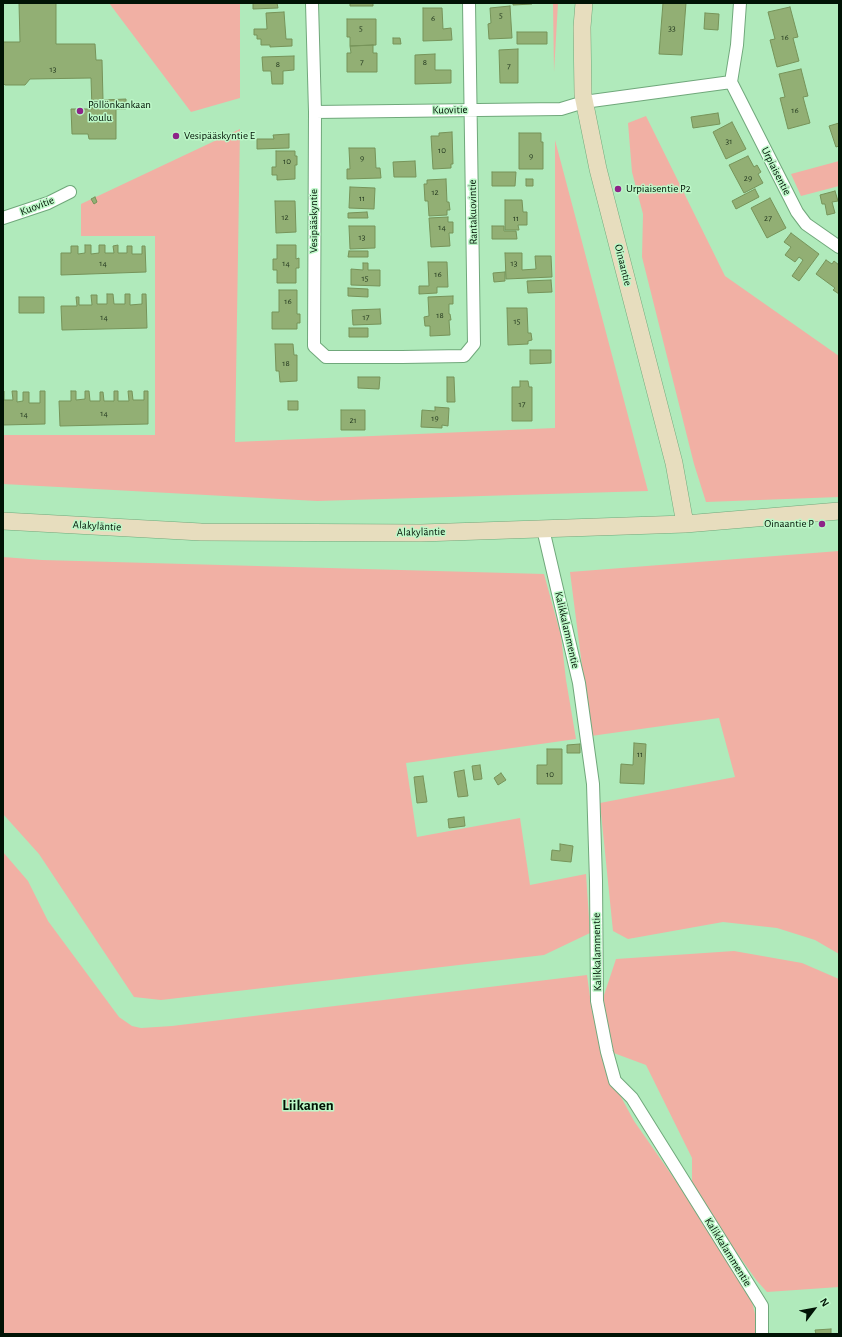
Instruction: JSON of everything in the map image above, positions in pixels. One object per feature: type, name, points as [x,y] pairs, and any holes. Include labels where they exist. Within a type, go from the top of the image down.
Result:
[{"type":"main road","name":"Oinaantie","points":[[584,3],[582,35],[584,102],[598,169],[674,463],[685,524]]},
{"type":"main road","name":"Alakyläntie","points":[[3,521],[201,532],[421,533],[685,524],[839,511]]},
{"type":"street","name":"Vesipääskyntie","points":[[312,3],[314,112],[314,346],[326,357],[402,357]]},
{"type":"street","name":"Rantakuovintie","points":[[402,357],[464,356],[474,344],[472,110],[469,3]]},
{"type":"street","points":[[584,102],[731,82],[737,44],[740,3]]},
{"type":"street","name":"Urpiaisentie","points":[[731,82],[797,212],[806,224],[839,247]]},
{"type":"street","name":"Kuovitie","points":[[314,112],[561,109],[584,102]]},
{"type":"street","name":"Kuovitie","points":[[3,218],[48,203],[70,192]]},
{"type":"street","name":"Kalikkalammentie","points":[[543,529],[579,683],[593,784],[596,881],[597,1001],[607,1052],[615,1080],[632,1098],[762,1306],[762,1334]]},
{"type":"shaded area","points":[[109,3],[240,3],[240,98],[191,112]]},
{"type":"shaded area","points":[[553,3],[558,3],[554,72]]},
{"type":"shaded area","points":[[646,116],[725,276],[839,356],[839,497],[706,502],[694,464],[642,257],[643,214],[632,172],[628,123]]},
{"type":"shaded area","points":[[240,129],[235,442],[555,428],[555,140],[648,491],[317,501],[3,484],[3,435],[155,435],[155,236],[81,236],[81,204]]},
{"type":"shaded area","points":[[839,161],[839,186],[801,196],[791,174]]},
{"type":"shaded area","points":[[839,551],[839,954],[815,940],[777,928],[723,922],[628,939],[613,931],[600,803],[735,777],[719,718],[591,736],[570,572]]},
{"type":"shaded area","points":[[3,557],[42,560],[544,574],[561,636],[566,680],[576,739],[406,763],[417,837],[520,818],[530,885],[586,874],[590,933],[544,955],[161,1000],[134,997],[39,854],[3,814]]},
{"type":"shaded area","points":[[3,852],[28,881],[48,921],[119,1017],[132,1026],[141,1028],[172,1026],[587,975],[592,1011],[613,1082],[634,1121],[722,1247],[750,1293],[755,1314],[755,1334],[3,1334]]},
{"type":"shaded area","points":[[734,951],[802,963],[839,979],[839,1287],[767,1292],[757,1281],[692,1190],[692,1158],[646,1065],[611,1052],[603,998],[616,959]]},
{"type":"building","points":[[19,3],[56,3],[56,44],[95,44],[96,60],[102,60],[103,100],[126,99],[126,109],[116,109],[116,139],[89,139],[88,134],[72,134],[71,109],[92,109],[91,78],[30,79],[25,85],[5,85],[3,83],[3,42],[20,42]]},
{"type":"building","points":[[253,3],[277,3],[278,8],[253,9]]},
{"type":"building","points":[[350,3],[373,3],[373,6],[350,6]]},
{"type":"building","points":[[513,3],[532,3],[532,4],[513,5]]},
{"type":"building","points":[[663,3],[686,3],[682,55],[659,54]]},
{"type":"building","points":[[510,6],[512,38],[489,39],[488,24],[491,23],[490,8]]},
{"type":"building","points":[[790,7],[798,37],[793,38],[799,61],[777,67],[770,40],[775,39],[768,12]]},
{"type":"building","points":[[423,8],[442,8],[443,29],[451,28],[452,40],[423,41]]},
{"type":"building","points":[[284,12],[286,39],[292,39],[292,46],[270,47],[270,45],[261,45],[261,39],[257,39],[257,35],[254,35],[254,29],[267,29],[266,13]]},
{"type":"building","points":[[705,13],[719,14],[718,30],[704,29]]},
{"type":"building","points":[[347,19],[376,19],[376,45],[350,46],[350,37],[347,37]]},
{"type":"building","points":[[517,32],[547,32],[547,44],[517,44]]},
{"type":"building","points":[[393,38],[400,38],[401,44],[393,44]]},
{"type":"building","points":[[373,45],[373,53],[377,53],[377,72],[347,72],[347,53],[351,53],[350,46]]},
{"type":"building","points":[[518,49],[518,83],[500,83],[499,50]]},
{"type":"building","points":[[435,54],[435,70],[451,70],[451,83],[415,84],[415,55]]},
{"type":"building","points":[[294,56],[294,70],[283,71],[283,84],[272,84],[271,71],[263,71],[262,57]]},
{"type":"building","points":[[801,69],[808,96],[803,97],[810,123],[788,129],[780,98],[785,97],[779,74]]},
{"type":"building","points":[[718,113],[720,124],[693,128],[691,117]]},
{"type":"building","points":[[732,122],[746,149],[726,159],[713,132]]},
{"type":"building","points":[[839,123],[839,146],[836,147],[829,126]]},
{"type":"building","points":[[452,132],[453,164],[451,164],[451,168],[433,169],[431,136],[439,136],[439,133]]},
{"type":"building","points":[[519,133],[541,133],[541,142],[543,142],[543,169],[519,169]]},
{"type":"building","points":[[289,134],[289,148],[257,149],[257,139],[274,139],[273,135]]},
{"type":"building","points":[[349,148],[375,148],[376,168],[380,168],[381,178],[347,179],[347,169],[350,169]]},
{"type":"building","points":[[276,151],[295,151],[295,156],[297,156],[297,165],[295,165],[295,179],[277,180],[277,175],[272,175],[272,167],[276,167]]},
{"type":"building","points":[[748,156],[754,167],[757,165],[761,172],[758,174],[763,183],[744,193],[729,165]]},
{"type":"building","points":[[415,161],[416,177],[394,177],[393,162]]},
{"type":"building","points":[[492,172],[516,172],[515,186],[492,186]]},
{"type":"building","points":[[446,179],[447,202],[449,202],[450,210],[447,210],[447,215],[429,216],[428,201],[425,201],[424,184],[427,184],[427,180]]},
{"type":"building","points":[[526,179],[533,179],[533,186],[526,186]]},
{"type":"building","points":[[350,187],[375,188],[374,209],[349,208]]},
{"type":"building","points":[[755,189],[759,197],[736,209],[732,201]]},
{"type":"building","points":[[835,191],[838,201],[832,202],[835,213],[827,215],[825,204],[822,204],[820,195]]},
{"type":"building","points":[[95,197],[97,202],[94,204],[91,199]]},
{"type":"building","points":[[770,198],[786,228],[767,238],[751,208]]},
{"type":"building","points":[[505,200],[522,200],[523,212],[527,212],[527,225],[518,225],[519,230],[505,230]]},
{"type":"building","points":[[275,201],[295,201],[296,232],[276,233]]},
{"type":"building","points":[[367,212],[368,218],[348,218],[348,213]]},
{"type":"building","points":[[448,217],[448,222],[453,222],[453,233],[449,233],[450,246],[431,247],[429,218]]},
{"type":"building","points":[[349,226],[375,226],[375,248],[350,249]]},
{"type":"building","points":[[492,226],[504,226],[504,231],[516,231],[517,239],[492,239]]},
{"type":"building","points":[[791,233],[819,254],[799,281],[792,276],[803,260],[799,257],[795,262],[785,255],[791,247],[784,242]]},
{"type":"building","points":[[85,245],[91,245],[91,254],[99,253],[99,245],[105,245],[105,253],[114,253],[113,246],[118,245],[118,253],[127,253],[127,246],[132,246],[132,254],[142,254],[142,246],[145,246],[146,272],[61,275],[61,253],[71,253],[71,246],[78,246],[78,254],[85,253]]},
{"type":"building","points":[[277,245],[296,245],[296,259],[299,258],[299,268],[296,268],[296,283],[277,283],[277,270],[273,270],[273,259],[277,259]]},
{"type":"building","points":[[349,251],[368,251],[368,257],[348,257]]},
{"type":"building","points":[[505,253],[522,253],[522,270],[536,269],[535,256],[551,256],[552,277],[506,279]]},
{"type":"building","points":[[826,260],[832,264],[834,261],[839,265],[839,294],[833,290],[835,288],[816,274]]},
{"type":"building","points":[[428,262],[447,262],[448,287],[437,287],[437,293],[419,294],[419,286],[429,286]]},
{"type":"building","points":[[363,263],[368,263],[368,270],[380,270],[380,286],[351,285],[351,269],[363,270]]},
{"type":"building","points":[[505,272],[505,281],[494,282],[493,273]]},
{"type":"building","points":[[551,280],[552,292],[528,293],[527,281]]},
{"type":"building","points":[[348,288],[368,289],[368,297],[348,296]]},
{"type":"building","points":[[279,290],[297,290],[297,314],[300,314],[300,323],[297,323],[297,329],[272,329],[272,312],[279,312]]},
{"type":"building","points":[[107,294],[113,294],[114,304],[125,304],[125,294],[130,294],[130,305],[142,304],[142,294],[146,294],[147,328],[62,330],[61,306],[77,306],[76,297],[79,297],[79,305],[92,305],[91,295],[97,295],[97,304],[107,304]]},
{"type":"building","points":[[453,296],[453,304],[449,304],[449,314],[451,320],[449,320],[450,335],[430,336],[430,326],[425,326],[424,317],[429,316],[428,297]]},
{"type":"building","points":[[19,297],[44,297],[44,313],[19,313]]},
{"type":"building","points":[[507,308],[527,308],[528,333],[531,333],[532,340],[528,341],[528,344],[508,345]]},
{"type":"building","points":[[380,309],[381,324],[353,325],[352,310]]},
{"type":"building","points":[[349,328],[368,328],[368,337],[349,337]]},
{"type":"building","points":[[275,344],[293,344],[294,355],[297,355],[297,381],[280,382],[279,371],[276,371]]},
{"type":"building","points":[[530,350],[551,350],[551,363],[530,364]]},
{"type":"building","points":[[358,377],[380,377],[379,389],[358,388]]},
{"type":"building","points":[[447,377],[454,377],[455,402],[447,402]]},
{"type":"building","points":[[520,381],[528,381],[529,387],[532,387],[532,421],[512,421],[512,387],[520,387]]},
{"type":"building","points":[[3,391],[4,400],[13,400],[12,391],[17,391],[17,402],[23,401],[23,392],[29,392],[29,403],[40,403],[40,391],[45,391],[45,424],[3,425]]},
{"type":"building","points":[[71,391],[76,391],[76,400],[85,399],[85,391],[89,391],[90,401],[100,401],[100,392],[103,392],[104,401],[114,401],[114,391],[118,391],[118,401],[129,401],[128,391],[132,391],[133,400],[144,400],[144,391],[148,391],[148,424],[60,426],[59,401],[71,401]]},
{"type":"building","points":[[288,401],[298,401],[298,410],[288,410]]},
{"type":"building","points":[[435,407],[449,408],[448,426],[442,425],[442,428],[421,427],[422,410],[435,411]]},
{"type":"building","points":[[341,410],[365,410],[365,430],[341,430]]},
{"type":"building","points":[[634,743],[646,744],[644,784],[620,783],[621,764],[633,765]]},
{"type":"building","points":[[580,744],[580,753],[567,753],[567,745]]},
{"type":"building","points":[[547,749],[562,749],[562,784],[537,784],[537,765],[547,765]]},
{"type":"building","points":[[480,765],[482,779],[474,780],[472,766]]},
{"type":"building","points":[[464,770],[468,796],[458,797],[454,772]]},
{"type":"building","points":[[501,773],[506,780],[498,785],[494,778]]},
{"type":"building","points":[[423,776],[427,802],[417,803],[414,777]]},
{"type":"building","points":[[464,817],[465,826],[449,828],[448,819]]},
{"type":"building","points":[[560,844],[573,846],[571,862],[551,860],[552,850],[560,851]]},
{"type":"building","points":[[831,1329],[831,1334],[816,1334],[815,1330]]},
{"type":"place","name":"Pöllönkankaan koulu","points":[[80,111]]},
{"type":"place","name":"Vesipääskyntie E","points":[[176,136]]},
{"type":"place","name":"Urpiaisentie P2","points":[[618,189]]},
{"type":"place","name":"Oinaantie P","points":[[822,524]]},
{"type":"district","name":"Liikanen","points":[[308,1105]]}]
